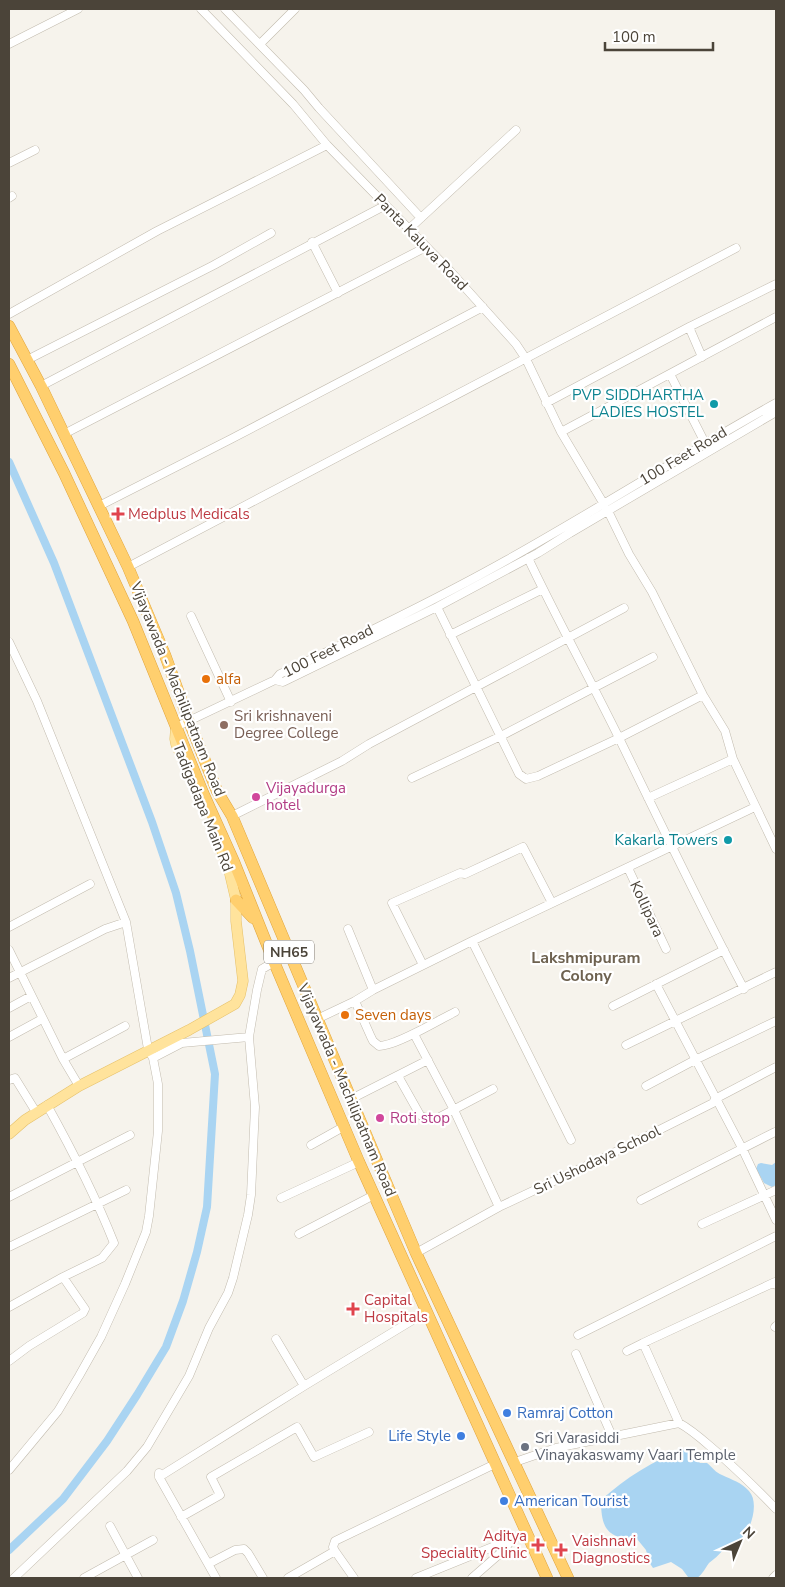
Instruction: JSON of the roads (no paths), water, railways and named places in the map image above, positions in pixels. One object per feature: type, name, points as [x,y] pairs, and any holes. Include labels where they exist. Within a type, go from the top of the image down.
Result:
[{"type":"highway","name":"Vijayawada - Machilipatnam Road","points":[[9,326],[41,386],[128,567],[165,655],[217,791],[232,816],[416,1253],[568,1578]]},
{"type":"highway","name":"Vijayawada - Machilipatnam Road","points":[[9,364],[100,548],[149,660],[203,794],[234,862],[274,962],[359,1162],[547,1578]]},
{"type":"highway","points":[[149,660],[165,655]]},
{"type":"highway","points":[[236,900],[253,916],[261,930]]},
{"type":"main road","name":"Tadigadapa Main Rd","points":[[151,1054],[162,1043],[235,1004],[240,995],[243,982],[236,921],[236,900],[229,870],[219,841],[176,744],[176,727]]},
{"type":"main road","points":[[9,1134],[36,1112],[79,1086],[151,1054]]},
{"type":"street","points":[[9,44],[78,9]]},
{"type":"street","name":"Panta Kaluva Road","points":[[201,9],[293,104],[327,145],[451,272],[516,344],[536,377],[546,403],[561,432],[608,511],[629,554],[652,592],[703,695],[725,731],[733,758],[776,849]]},
{"type":"street","points":[[225,9],[260,44],[421,218]]},
{"type":"street","points":[[260,44],[294,9]]},
{"type":"street","points":[[409,229],[516,130]]},
{"type":"street","points":[[9,314],[156,231],[327,145]]},
{"type":"street","points":[[9,163],[35,150]]},
{"type":"street","points":[[41,386],[312,242],[386,205]]},
{"type":"street","points":[[27,360],[206,269],[271,233]]},
{"type":"street","points":[[312,242],[338,293]]},
{"type":"street","points":[[64,434],[426,247]]},
{"type":"street","points":[[128,567],[736,248]]},
{"type":"street","points":[[546,403],[689,327],[776,284]]},
{"type":"street","points":[[99,506],[482,307]]},
{"type":"street","points":[[561,432],[776,318]]},
{"type":"street","points":[[689,327],[702,357]]},
{"type":"street","points":[[670,374],[705,443]]},
{"type":"street","name":"100 Feet Road","points":[[776,402],[505,561],[396,618],[280,674],[275,680],[283,682],[437,607],[528,558],[776,412]]},
{"type":"street","points":[[528,558],[744,989]]},
{"type":"street","points":[[450,634],[543,589]]},
{"type":"street","points":[[437,607],[519,774],[526,779],[538,776],[619,738],[703,695]]},
{"type":"street","points":[[232,816],[334,765],[369,744],[624,608]]},
{"type":"street","points":[[190,616],[231,702]]},
{"type":"street","points":[[9,642],[37,701],[126,922],[158,1084],[158,1131],[146,1232],[102,1337],[58,1411],[9,1470]]},
{"type":"street","points":[[412,778],[501,736],[653,657]]},
{"type":"street","points":[[176,727],[275,680]]},
{"type":"street","points":[[648,798],[733,758]]},
{"type":"street","points":[[317,1019],[472,941],[755,807]]},
{"type":"street","points":[[423,965],[392,903],[460,873],[466,874],[523,847],[552,903]]},
{"type":"street","name":"Kollipara","points":[[628,868],[666,949]]},
{"type":"street","points":[[9,927],[90,884]]},
{"type":"street","points":[[9,978],[89,936],[126,922]]},
{"type":"street","points":[[348,929],[373,990]]},
{"type":"street","points":[[472,941],[571,1140]]},
{"type":"street","points":[[9,950],[42,1019],[79,1086]]},
{"type":"street","points":[[613,1006],[724,950]]},
{"type":"street","points":[[14,1578],[126,1471],[147,1446],[189,1376],[209,1328],[228,1293],[248,1215],[251,1195],[255,1107],[249,1037],[262,969],[274,962]]},
{"type":"street","points":[[626,1046],[776,972]]},
{"type":"street","points":[[656,984],[742,1148],[776,1220]]},
{"type":"street","points":[[9,1008],[31,996]]},
{"type":"street","points":[[355,1001],[373,1041],[379,1046],[389,1045],[414,1034],[455,1012]]},
{"type":"street","points":[[9,1037],[42,1019]]},
{"type":"street","points":[[646,1086],[776,1021]]},
{"type":"street","points":[[63,1059],[126,1026]]},
{"type":"street","points":[[414,1034],[454,1110],[499,1207]]},
{"type":"street","points":[[151,1054],[182,1043],[249,1037]]},
{"type":"street","points":[[351,1099],[428,1060]]},
{"type":"street","name":"Sri Ushodaya School","points":[[416,1253],[499,1207],[696,1112],[713,1103],[715,1099],[776,1067]]},
{"type":"street","points":[[398,1076],[416,1110],[423,1118],[434,1120],[493,1089]]},
{"type":"street","points":[[9,1080],[15,1078],[36,1112]]},
{"type":"street","points":[[9,1307],[102,1258],[114,1242],[78,1162],[47,1105]]},
{"type":"street","points":[[311,1145],[345,1126]]},
{"type":"street","points":[[641,1200],[775,1132]]},
{"type":"street","points":[[9,1197],[130,1135]]},
{"type":"street","points":[[281,1198],[359,1162]]},
{"type":"street","points":[[9,1247],[126,1190]]},
{"type":"street","points":[[702,1224],[776,1190]]},
{"type":"street","points":[[300,1234],[374,1195]]},
{"type":"street","points":[[578,1335],[776,1236]]},
{"type":"street","points":[[9,1361],[29,1346],[83,1313],[85,1309],[63,1277]]},
{"type":"street","points":[[627,1351],[776,1283]]},
{"type":"street","points":[[216,1578],[159,1475],[426,1312]]},
{"type":"street","points":[[276,1339],[304,1386]]},
{"type":"street","points":[[643,1343],[679,1423],[704,1441],[776,1509]]},
{"type":"street","points":[[576,1354],[612,1436]]},
{"type":"street","points":[[514,1462],[556,1448],[679,1423]]},
{"type":"street","points":[[181,1517],[220,1495],[211,1478],[297,1427],[314,1457],[369,1432]]},
{"type":"street","points":[[354,1578],[335,1551],[333,1544],[340,1537],[495,1464]]},
{"type":"street","points":[[110,1526],[138,1578]]},
{"type":"street","points":[[417,1578],[526,1533]]},
{"type":"street","points":[[472,1578],[504,1550],[512,1539]]},
{"type":"street","points":[[84,1578],[153,1540]]},
{"type":"street","points":[[208,1564],[235,1550],[244,1549],[263,1578]]},
{"type":"street","points":[[288,1578],[335,1551]]},
{"type":"street","points":[[773,1578],[776,1574]]},
{"type":"water","points":[[776,1162],[776,1185],[772,1187],[764,1183],[756,1169],[758,1164],[772,1165]]},
{"type":"water","points":[[685,1449],[700,1463],[707,1463],[718,1473],[743,1485],[749,1491],[754,1501],[753,1514],[746,1533],[741,1539],[723,1550],[697,1578],[688,1577],[682,1569],[671,1562],[653,1568],[649,1562],[646,1550],[637,1539],[619,1537],[608,1530],[604,1525],[601,1510],[601,1500],[620,1484],[651,1464]]},
{"type":"waterway","points":[[9,462],[54,563],[152,822],[176,893],[215,1074],[207,1207],[183,1301],[166,1347],[107,1441],[63,1499],[9,1550]]},
{"type":"place","name":"PVP SIDDHARTHA LADIES HOSTEL","points":[[714,404]]},
{"type":"place","name":"Medplus Medicals","points":[[118,514]]},
{"type":"place","name":"alfa","points":[[206,679]]},
{"type":"place","name":"Sri krishnaveni Degree College","points":[[224,725]]},
{"type":"place","name":"Vijayadurga hotel","points":[[256,797]]},
{"type":"place","name":"Kakarla Towers","points":[[728,840]]},
{"type":"place","name":"Seven days","points":[[345,1015]]},
{"type":"place","name":"Roti stop","points":[[380,1118]]},
{"type":"place","name":"Capital Hospitals","points":[[353,1309]]},
{"type":"place","name":"Ramraj Cotton","points":[[507,1413]]},
{"type":"place","name":"Life Style","points":[[461,1436]]},
{"type":"place","name":"Sri Varasiddi Vinayakaswamy Vaari Temple","points":[[525,1447]]},
{"type":"place","name":"American Tourist","points":[[504,1501]]},
{"type":"place","name":"Aditya Speciality Clinic","points":[[538,1545]]},
{"type":"place","name":"Vaishnavi Diagnostics","points":[[561,1550]]},
{"type":"district","name":"Lakshmipuram Colony","points":[[586,966]]}]
